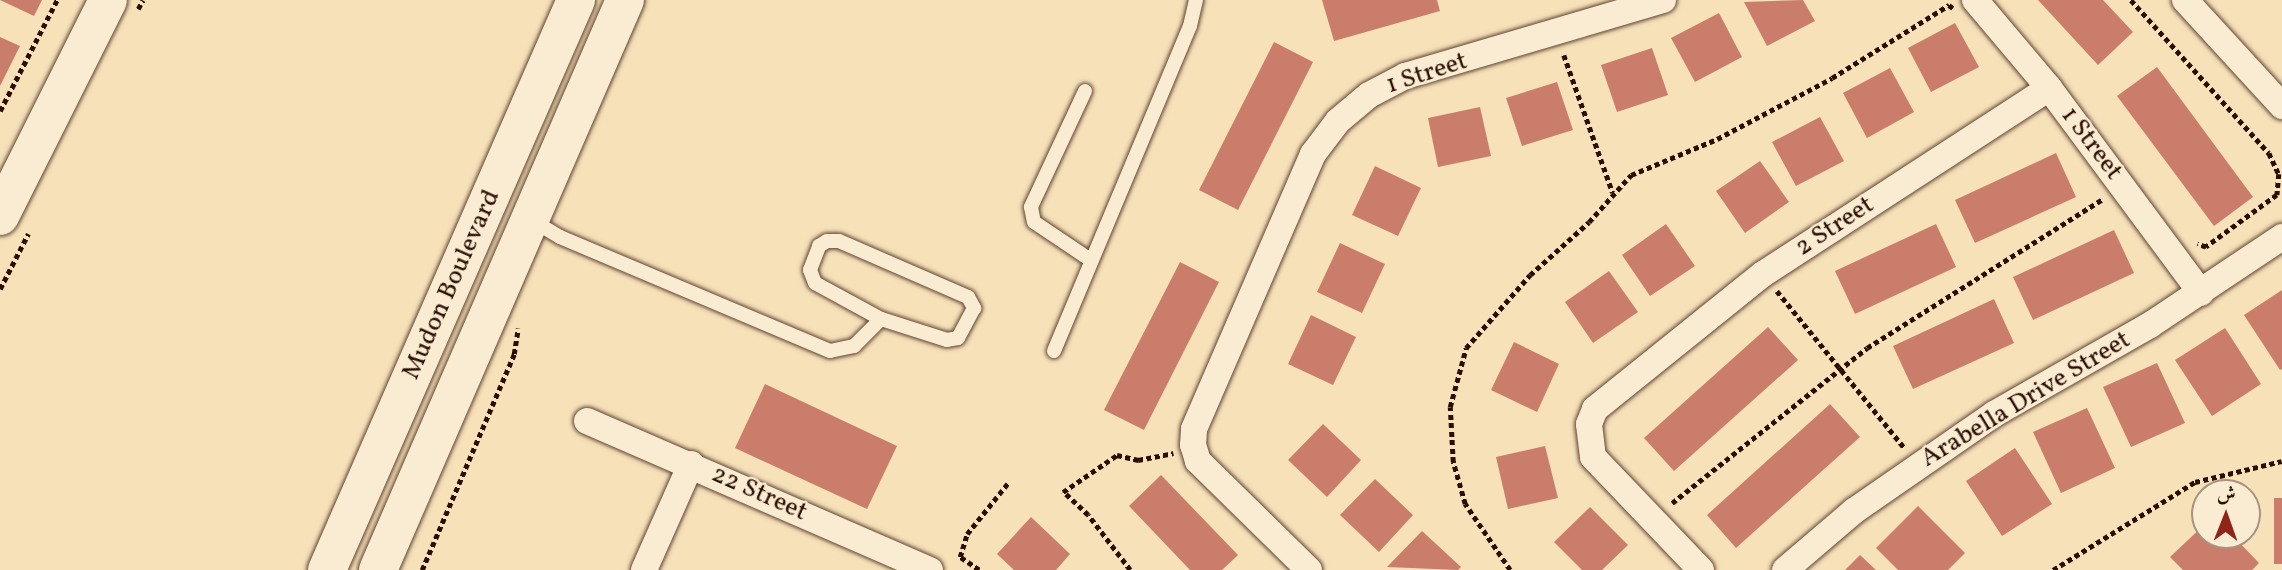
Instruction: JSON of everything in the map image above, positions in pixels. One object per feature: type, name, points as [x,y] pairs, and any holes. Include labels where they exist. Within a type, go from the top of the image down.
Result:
[{"type":"street","points":[[0,216],[108,0]]},
{"type":"street","name":"Mudon Boulevard","points":[[327,570],[576,0]]},
{"type":"street","name":"Mudon Boulevard","points":[[378,570],[625,0]]},
{"type":"street","name":"1 Street","points":[[1310,570],[1198,461],[1193,445],[1194,429],[1313,154],[1338,121],[1369,95],[1405,76],[1556,35],[1663,0]]},
{"type":"street","points":[[2185,0],[2281,106]]},
{"type":"street","name":"1 Street","points":[[1967,7],[2049,88],[2201,293]]},
{"type":"street","name":"2 Street","points":[[1701,570],[1619,486],[1608,447],[1608,422],[1630,380],[1763,274],[2049,88]]},
{"type":"street","name":"Arabella Drive Street","points":[[1785,570],[1919,465],[1994,414],[2201,293],[2279,236]]},
{"type":"street","name":"1 Street","points":[[1207,403],[1212,453],[1228,488]]},
{"type":"street","name":"22 Street","points":[[587,421],[691,464],[915,567]]},
{"type":"street","points":[[644,570],[691,464]]},
{"type":"lane","points":[[1054,351],[1089,259],[1190,26],[1194,1]]},
{"type":"lane","points":[[1085,91],[1031,207],[1034,222],[1089,259]]},
{"type":"lane","points":[[529,219],[560,237],[830,351],[854,346],[881,319]]},
{"type":"lane","points":[[827,240],[839,241],[968,297],[974,308],[958,338],[947,340],[881,319],[815,283],[810,270],[820,246],[827,240]]},
{"type":"path","points":[[0,111],[57,0]]},
{"type":"path","points":[[2131,0],[2269,153],[2279,174],[2277,194],[2206,247],[2185,236],[2168,248]]},
{"type":"path","points":[[1510,570],[1465,504],[1453,462],[1450,407],[1466,348],[1612,192],[1652,164],[1717,139],[1832,78],[1949,5],[1967,7]]},
{"type":"path","points":[[1556,35],[1612,192]]},
{"type":"path","points":[[1664,495],[1672,504],[1839,368],[2122,187]]},
{"type":"path","points":[[1763,274],[1919,465]]},
{"type":"path","points":[[422,570],[514,354],[520,319]]},
{"type":"path","points":[[1129,570],[1088,515],[1063,492],[1117,455],[1138,460],[1158,458],[1193,445]]},
{"type":"path","points":[[2053,570],[2195,482],[2282,461]]},
{"type":"path","points":[[979,570],[960,557],[967,534],[1008,483]]},
{"type":"building","points":[[0,0],[42,0],[34,16]]},
{"type":"building","points":[[1322,0],[1437,0],[1440,11],[1334,41]]},
{"type":"building","points":[[1803,0],[1815,21],[1767,46],[1744,2]]},
{"type":"building","points":[[2038,0],[2103,0],[2133,32],[2098,65]]},
{"type":"building","points":[[1719,13],[1742,57],[1695,82],[1671,38]]},
{"type":"building","points":[[1955,23],[1979,67],[1931,92],[1908,48]]},
{"type":"building","points":[[0,37],[20,46],[0,86]]},
{"type":"building","points":[[1274,42],[1313,62],[1238,210],[1199,190]]},
{"type":"building","points":[[1652,48],[1668,95],[1617,112],[1601,65]]},
{"type":"building","points":[[2157,67],[2253,197],[2214,226],[2117,96]]},
{"type":"building","points":[[1890,68],[1914,112],[1867,138],[1843,93]]},
{"type":"building","points":[[1557,82],[1573,130],[1522,146],[1506,98]]},
{"type":"building","points":[[1480,107],[1491,156],[1438,167],[1428,118]]},
{"type":"building","points":[[1820,117],[1844,161],[1796,186],[1772,142]]},
{"type":"building","points":[[2056,153],[2076,197],[1975,243],[1955,200]]},
{"type":"building","points":[[1760,161],[1789,202],[1745,233],[1716,191]]},
{"type":"building","points":[[1375,166],[1421,188],[1398,236],[1352,215]]},
{"type":"building","points":[[1666,224],[1695,266],[1650,296],[1622,255]]},
{"type":"building","points":[[1936,224],[1956,267],[1855,314],[1835,271]]},
{"type":"building","points":[[2114,230],[2134,273],[2033,320],[2013,277]]},
{"type":"building","points":[[1340,243],[1385,264],[1362,313],[1317,292]]},
{"type":"building","points":[[1180,262],[1219,282],[1144,430],[1104,410]]},
{"type":"building","points":[[1609,271],[1638,312],[1593,343],[1565,302]]},
{"type":"building","points":[[2282,290],[2282,369],[2280,370],[2244,315]]},
{"type":"building","points":[[1994,299],[2014,343],[1913,389],[1893,346]]},
{"type":"building","points":[[1311,315],[1356,337],[1333,385],[1288,364]]},
{"type":"building","points":[[1768,327],[1798,360],[1674,471],[1644,438]]},
{"type":"building","points":[[2225,328],[2261,384],[2212,416],[2175,360]]},
{"type":"building","points":[[1514,342],[1559,364],[1537,412],[1491,390]]},
{"type":"building","points":[[2157,363],[2185,423],[2131,447],[2103,387]]},
{"type":"building","points":[[765,384],[897,446],[867,509],[735,448]]},
{"type":"building","points":[[1830,404],[1860,437],[1736,548],[1707,515]]},
{"type":"building","points":[[2087,408],[2115,468],[2061,493],[2033,432]]},
{"type":"building","points":[[1323,424],[1361,460],[1327,497],[1288,460]]},
{"type":"building","points":[[1545,446],[1558,498],[1508,509],[1496,457]]},
{"type":"building","points":[[2015,448],[2052,504],[2002,536],[1966,481]]},
{"type":"building","points":[[1161,475],[1238,555],[1222,570],[1190,570],[1129,506]]},
{"type":"building","points":[[1375,479],[1413,515],[1379,552],[1340,515]]},
{"type":"building","points":[[2274,498],[2282,498],[2282,564],[2274,564]]},
{"type":"building","points":[[1918,506],[1965,553],[1948,570],[1898,570],[1876,548]]},
{"type":"building","points":[[1590,507],[1628,545],[1602,570],[1582,570],[1554,542]]},
{"type":"building","points":[[1031,517],[1070,554],[1056,570],[1014,570],[997,554]]},
{"type":"building","points":[[1422,531],[1461,567],[1458,570],[1387,567]]},
{"type":"building","points":[[2191,537],[2191,549],[2246,549],[2259,563],[2252,570],[2183,570],[2170,557]]},
{"type":"building","points":[[1860,555],[1876,570],[1845,570]]}]
